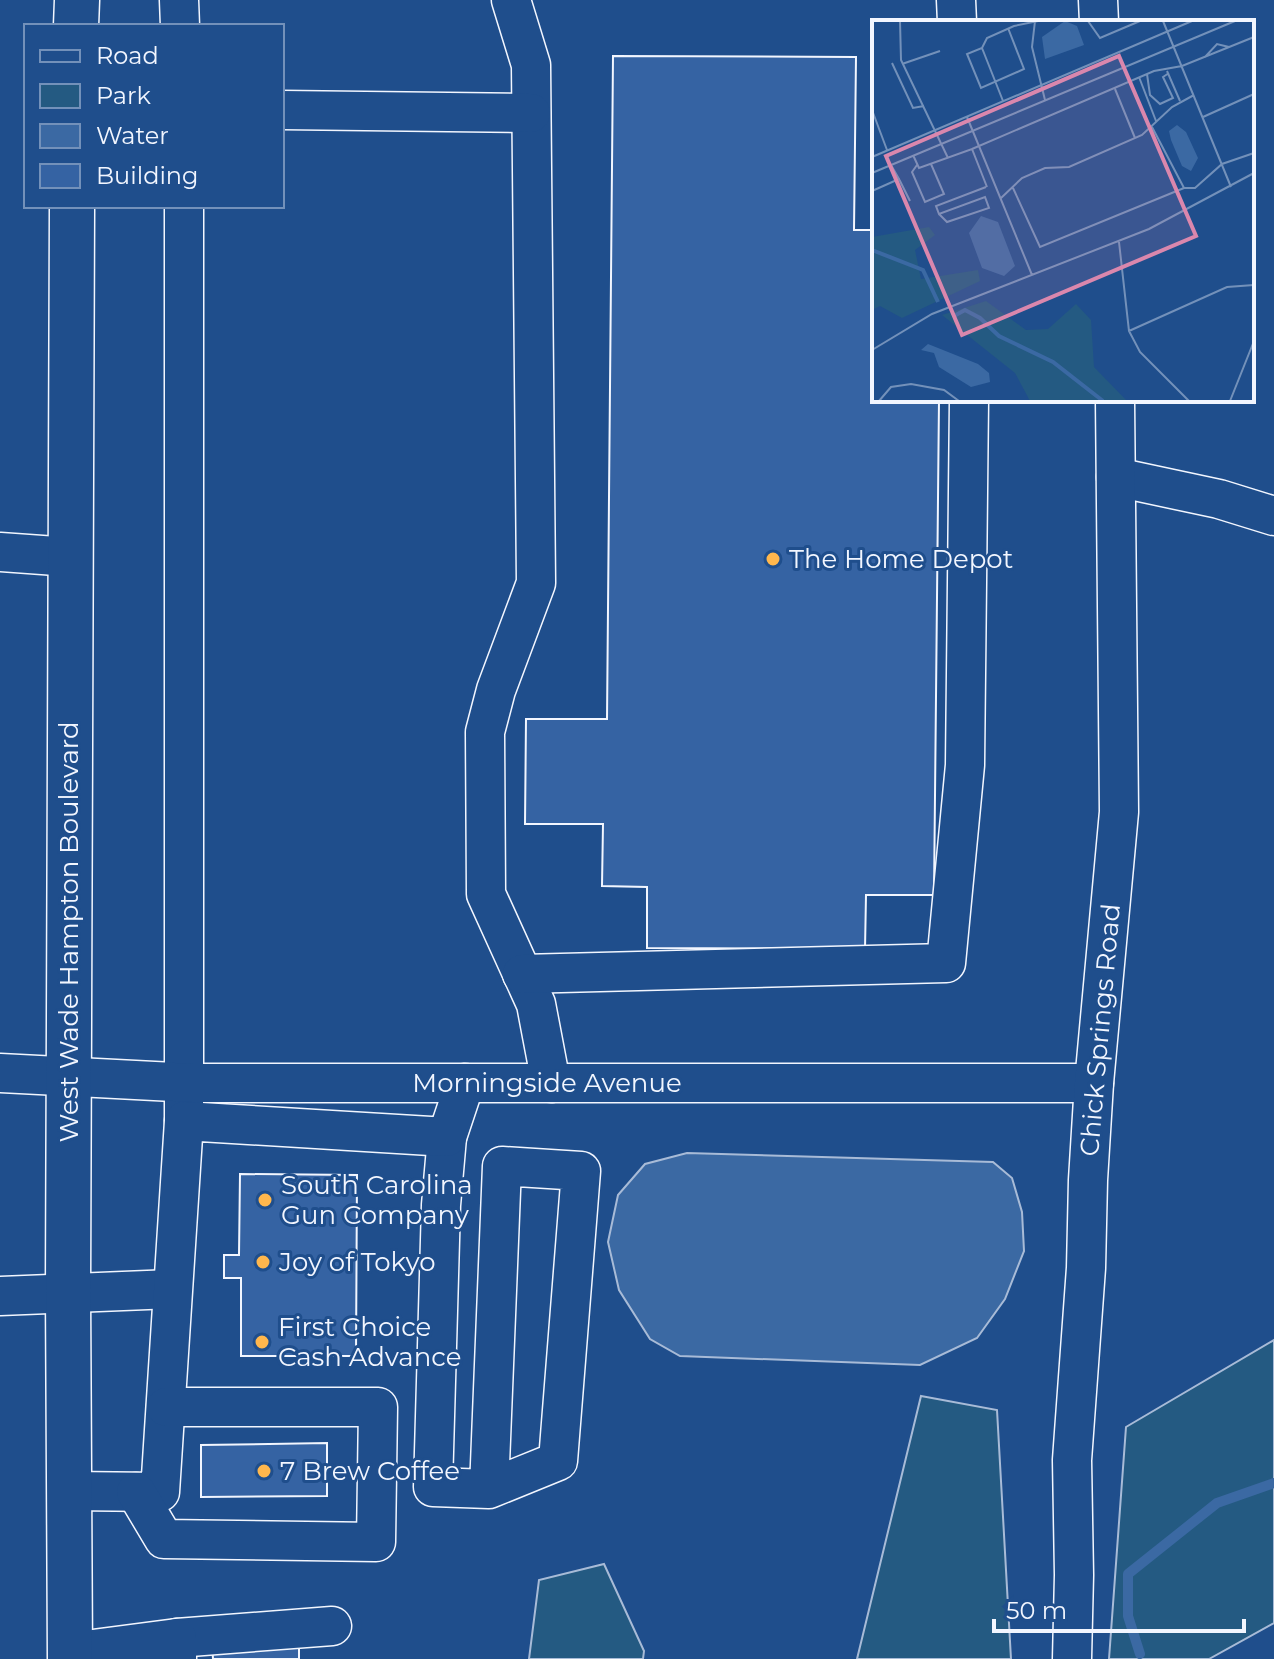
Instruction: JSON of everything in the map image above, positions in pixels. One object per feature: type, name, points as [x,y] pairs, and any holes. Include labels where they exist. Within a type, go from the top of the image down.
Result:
[{"type":"main road","points":[[76,24],[77,0]]},
{"type":"main road","name":"West Wade Hampton Boulevard","points":[[70,1656],[68,1291],[72,208]]},
{"type":"street","points":[[179,0],[180,24]]},
{"type":"street","points":[[511,0],[531,65],[536,583],[496,690],[485,732],[486,894],[536,1004],[551,1083]]},
{"type":"street","points":[[956,0],[957,20]]},
{"type":"street","points":[[1098,0],[1099,20]]},
{"type":"street","points":[[284,110],[531,113]]},
{"type":"street","points":[[69,1491],[160,1492],[185,1083],[184,208]]},
{"type":"street","points":[[522,974],[946,963],[965,765],[969,402]]},
{"type":"street","name":"Chick Springs Road","points":[[1072,1659],[1072,1460],[1086,1268],[1094,1083],[1119,812],[1115,402]]},
{"type":"street","points":[[1116,477],[1219,499],[1274,516]]},
{"type":"street","points":[[0,552],[70,557]]},
{"type":"street","name":"Morningside Avenue","points":[[0,1073],[185,1083],[1094,1083]]},
{"type":"street","points":[[465,1083],[447,1137],[440,1228],[433,1487],[489,1489],[558,1461],[581,1171],[502,1166],[489,1489]]},
{"type":"street","points":[[184,1121],[447,1137]]},
{"type":"street","points":[[440,1228],[500,1231]]},
{"type":"street","points":[[0,1296],[172,1289]]},
{"type":"street","points":[[136,1492],[164,1539],[376,1542],[378,1407],[166,1407]]},
{"type":"street","points":[[70,1656],[177,1648],[332,1626]]},
{"type":"green space","points":[[1274,1340],[1274,1623],[1209,1659],[1109,1659],[1126,1427]]},
{"type":"green space","points":[[921,1396],[997,1410],[1011,1659],[857,1659]]},
{"type":"green space","points":[[604,1564],[644,1651],[643,1659],[529,1659],[539,1580]]},
{"type":"water","points":[[687,1153],[993,1162],[1012,1178],[1022,1212],[1024,1251],[1005,1299],[977,1338],[920,1365],[680,1356],[650,1339],[619,1290],[608,1242],[618,1195],[645,1164]]},
{"type":"building","name":"The Home Depot","points":[[613,56],[856,57],[854,230],[872,230],[872,402],[939,402],[934,895],[866,895],[865,949],[647,948],[647,887],[602,886],[603,824],[525,824],[526,719],[607,719]]},
{"type":"building","points":[[240,1174],[357,1175],[356,1356],[241,1356],[241,1278],[224,1278],[224,1255],[239,1255]]},
{"type":"building","name":"7 Brew Coffee","points":[[327,1443],[327,1496],[201,1497],[201,1445]]},
{"type":"building","points":[[299,1642],[299,1659],[213,1659],[212,1643]]},
{"type":"waterway","points":[[1140,1654],[1128,1616],[1128,1574],[1217,1503],[1274,1483]]},
{"type":"place","name":"The Home Depot","points":[[773,559]]},
{"type":"place","name":"South Carolina Gun Company","points":[[265,1200]]},
{"type":"place","name":"Joy of Tokyo","points":[[263,1262]]},
{"type":"place","name":"First Choice Cash Advance","points":[[262,1342]]},
{"type":"place","name":"7 Brew Coffee","points":[[264,1471]]}]
